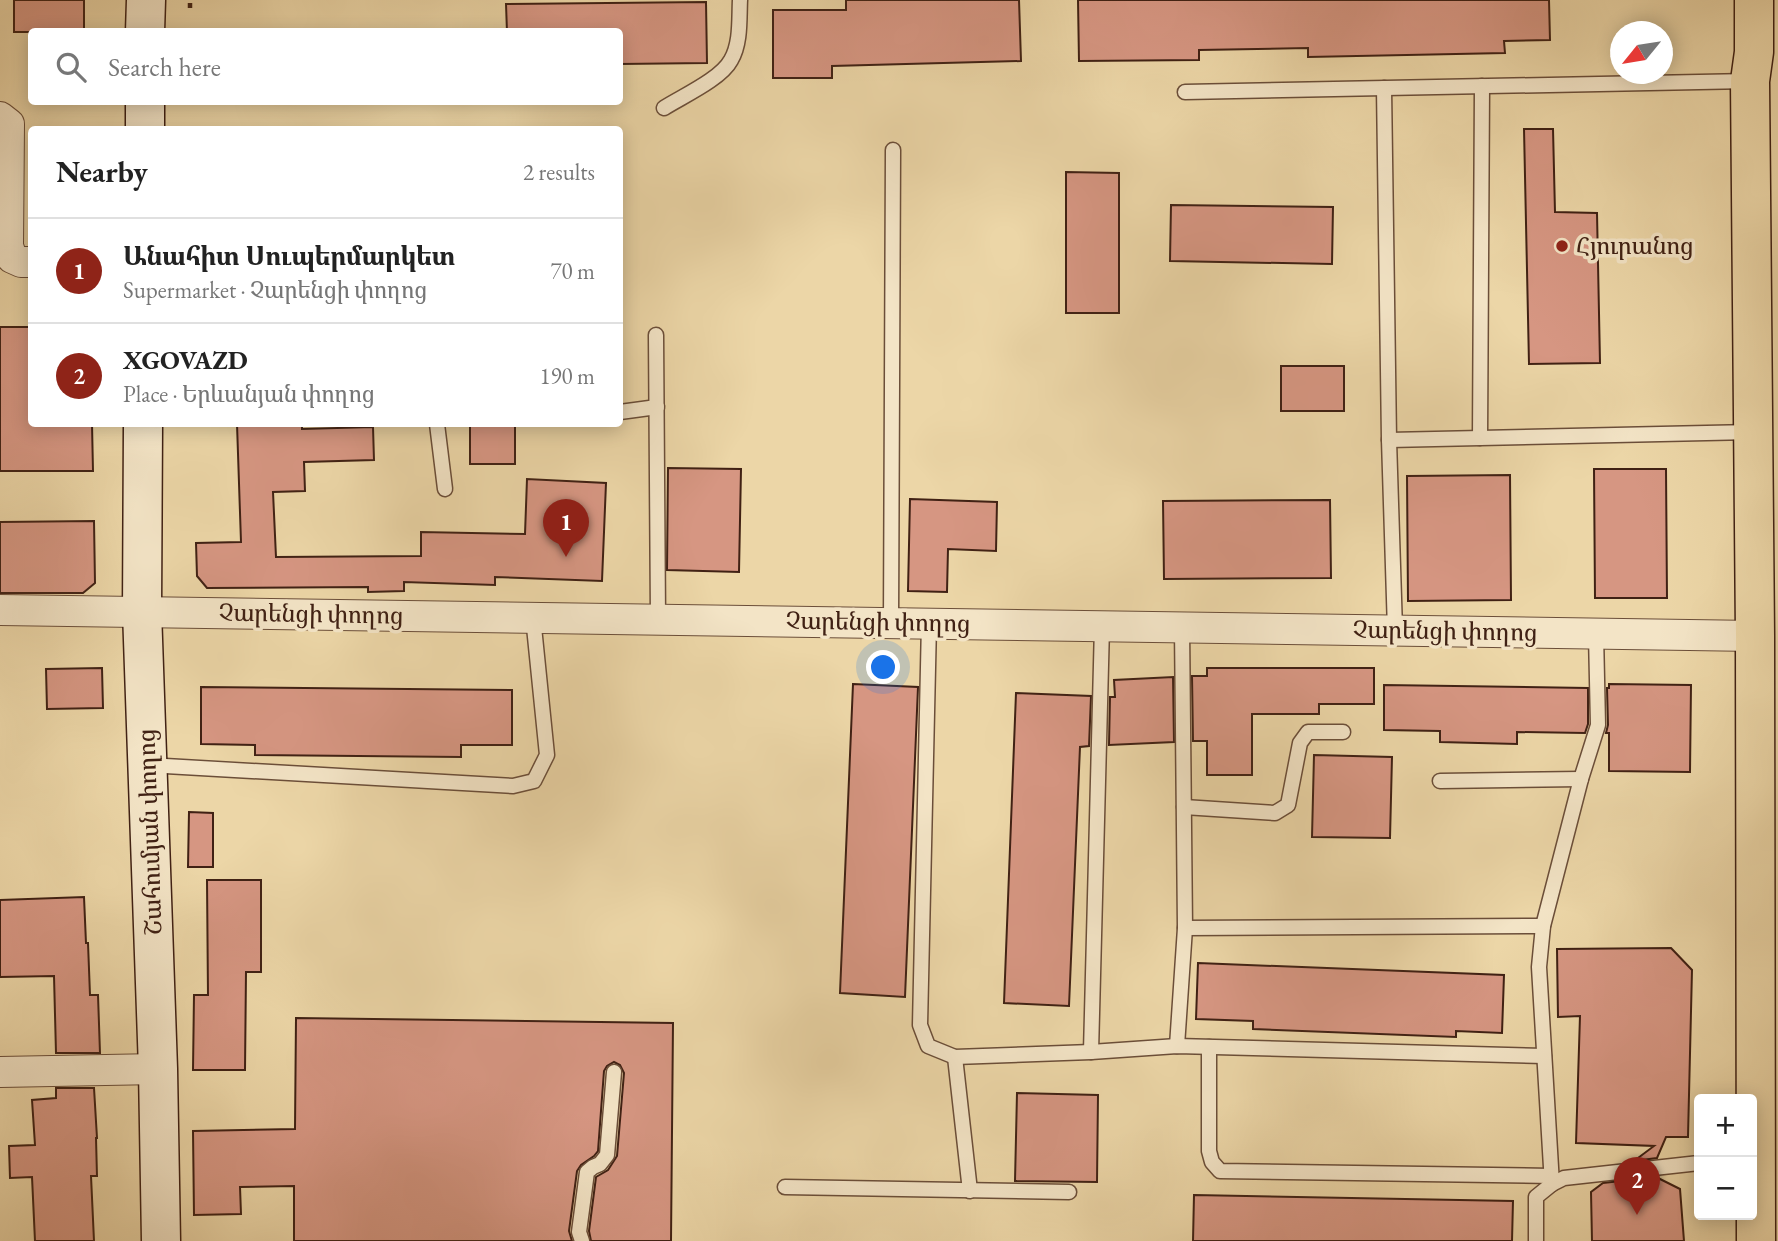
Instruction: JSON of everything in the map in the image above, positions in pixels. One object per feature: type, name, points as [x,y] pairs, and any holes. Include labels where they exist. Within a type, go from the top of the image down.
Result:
[{"type":"highway","points":[[1754,0],[1757,62],[1754,432],[1761,636],[1755,1094]]},
{"type":"highway","points":[[1756,1220],[1756,1241]]},
{"type":"street","points":[[145,28],[146,0]]},
{"type":"street","points":[[145,105],[145,126]]},
{"type":"street","points":[[0,117],[9,124],[8,246],[12,258],[28,262]]},
{"type":"street","name":"Շահումյան փողոց","points":[[143,427],[142,611],[158,1069],[161,1241]]},
{"type":"street","name":"Չարենցի փողոց","points":[[0,610],[1761,636]]},
{"type":"street","points":[[0,1072],[158,1069]]},
{"type":"lane","points":[[664,108],[721,73],[732,59],[737,39],[740,0]]},
{"type":"lane","points":[[1185,92],[1482,86],[1757,62]]},
{"type":"lane","points":[[1480,438],[1482,86]]},
{"type":"lane","points":[[1384,88],[1389,440],[1395,630]]},
{"type":"lane","points":[[891,623],[893,150]]},
{"type":"lane","points":[[656,335],[659,619]]},
{"type":"lane","points":[[623,412],[657,407]]},
{"type":"lane","points":[[437,427],[444,489]]},
{"type":"lane","points":[[1389,440],[1754,432]]},
{"type":"lane","points":[[147,765],[513,786],[534,781],[547,755],[533,617]]},
{"type":"lane","points":[[929,623],[920,1025],[928,1046],[955,1057],[1177,1046],[1545,1056]]},
{"type":"lane","points":[[1091,1052],[1102,626]]},
{"type":"lane","points":[[1177,1046],[1185,928],[1182,627]]},
{"type":"lane","points":[[1535,1241],[1536,1197],[1551,1180],[1539,967],[1543,926],[1581,779],[1598,725],[1596,634]]},
{"type":"lane","points":[[1184,807],[1276,813],[1288,805],[1300,743],[1308,732],[1343,732]]},
{"type":"lane","points":[[1440,781],[1581,779]]},
{"type":"lane","points":[[1185,928],[1543,926]]},
{"type":"lane","points":[[1209,1047],[1209,1150],[1212,1162],[1220,1171],[1551,1180],[1694,1164]]},
{"type":"lane","points":[[955,1057],[971,1191]]},
{"type":"lane","points":[[582,1241],[579,1233],[587,1172],[607,1156],[614,1072]]},
{"type":"lane","points":[[785,1188],[1069,1192]]},
{"type":"path","points":[[190,0],[190,8]]},
{"type":"building","points":[[14,0],[84,0],[84,28],[28,28],[28,32],[14,32]]},
{"type":"building","points":[[846,0],[1019,0],[1021,61],[832,66],[832,78],[773,78],[773,10],[846,10]]},
{"type":"building","points":[[1078,0],[1549,0],[1550,40],[1504,41],[1505,53],[1308,57],[1308,48],[1199,50],[1199,60],[1079,61]]},
{"type":"building","points":[[706,2],[707,63],[623,64],[623,28],[507,28],[506,4]]},
{"type":"building","name":"Հյուրանոց","points":[[1524,129],[1553,129],[1555,212],[1597,213],[1600,363],[1529,364]]},
{"type":"building","points":[[1066,172],[1119,173],[1119,313],[1066,313]]},
{"type":"building","points":[[1171,205],[1333,207],[1332,264],[1170,261]]},
{"type":"building","points":[[0,327],[28,327],[28,427],[92,427],[93,471],[0,471]]},
{"type":"building","points":[[1281,366],[1344,366],[1344,411],[1281,411]]},
{"type":"building","points":[[237,427],[373,427],[374,460],[304,462],[305,491],[273,492],[276,557],[421,556],[421,532],[525,534],[527,479],[606,483],[602,581],[495,577],[495,585],[404,582],[404,591],[368,592],[368,587],[207,588],[197,576],[196,543],[241,542]]},
{"type":"building","points":[[470,427],[515,427],[515,464],[470,464]]},
{"type":"building","points":[[668,468],[741,469],[739,572],[667,570]]},
{"type":"building","points":[[1594,469],[1666,469],[1667,598],[1595,598]]},
{"type":"building","points":[[1510,475],[1511,600],[1408,601],[1407,476]]},
{"type":"building","points":[[910,499],[997,502],[996,551],[948,549],[947,592],[908,591]]},
{"type":"building","points":[[1330,500],[1331,578],[1164,579],[1163,501]]},
{"type":"building","points":[[94,521],[95,583],[83,593],[0,593],[0,522]]},
{"type":"building","points":[[102,668],[103,708],[47,709],[46,669]]},
{"type":"building","points":[[1207,668],[1374,668],[1374,704],[1319,704],[1319,714],[1252,714],[1252,775],[1207,775],[1207,741],[1193,741],[1192,676],[1207,676]]},
{"type":"building","points":[[1173,677],[1174,742],[1109,745],[1110,697],[1115,697],[1114,680]]},
{"type":"building","points":[[853,684],[918,687],[905,997],[840,993]]},
{"type":"building","points":[[1609,684],[1691,685],[1690,772],[1609,771],[1609,733],[1606,733]]},
{"type":"building","points":[[1384,685],[1588,688],[1588,724],[1585,733],[1517,732],[1517,744],[1440,742],[1440,731],[1384,730]]},
{"type":"building","points":[[201,687],[512,690],[512,745],[461,745],[461,757],[255,755],[255,745],[201,744]]},
{"type":"building","points":[[1016,693],[1091,696],[1089,746],[1080,747],[1069,1006],[1004,1003]]},
{"type":"building","points":[[1314,755],[1392,757],[1390,838],[1312,837]]},
{"type":"building","points":[[189,812],[213,813],[213,867],[188,867]]},
{"type":"building","points":[[207,880],[261,880],[261,972],[246,972],[245,1070],[193,1070],[194,995],[208,995]]},
{"type":"building","points":[[84,897],[90,995],[98,995],[100,1053],[56,1053],[54,976],[0,977],[0,900]]},
{"type":"building","points":[[1671,948],[1692,970],[1688,1137],[1666,1137],[1657,1158],[1634,1161],[1654,1146],[1576,1143],[1580,1016],[1558,1017],[1557,949]]},
{"type":"building","points":[[1198,963],[1504,975],[1502,1033],[1456,1031],[1456,1037],[1253,1029],[1253,1021],[1196,1019]]},
{"type":"building","points":[[296,1018],[673,1023],[671,1241],[591,1241],[589,1231],[596,1177],[608,1170],[617,1156],[624,1073],[620,1065],[614,1062],[604,1071],[598,1151],[577,1171],[569,1231],[572,1241],[294,1241],[294,1186],[240,1187],[241,1214],[194,1215],[193,1131],[295,1129]]},
{"type":"building","points":[[56,1088],[94,1088],[97,1176],[91,1176],[94,1241],[35,1241],[32,1177],[10,1178],[9,1146],[35,1145],[32,1100],[56,1098]]},
{"type":"building","points":[[1017,1093],[1098,1095],[1097,1182],[1015,1181]]},
{"type":"building","points":[[1656,1177],[1680,1189],[1684,1241],[1592,1241],[1591,1192],[1603,1183]]},
{"type":"building","points":[[1194,1195],[1513,1201],[1512,1241],[1193,1241]]},
{"type":"place","name":"Հյուրանոց","points":[[1562,246]]},
{"type":"place","name":"Անահիտ Սուպերմարկետ","points":[[566,557]]},
{"type":"place","name":"XGOVAZD","points":[[1637,1215]]}]
